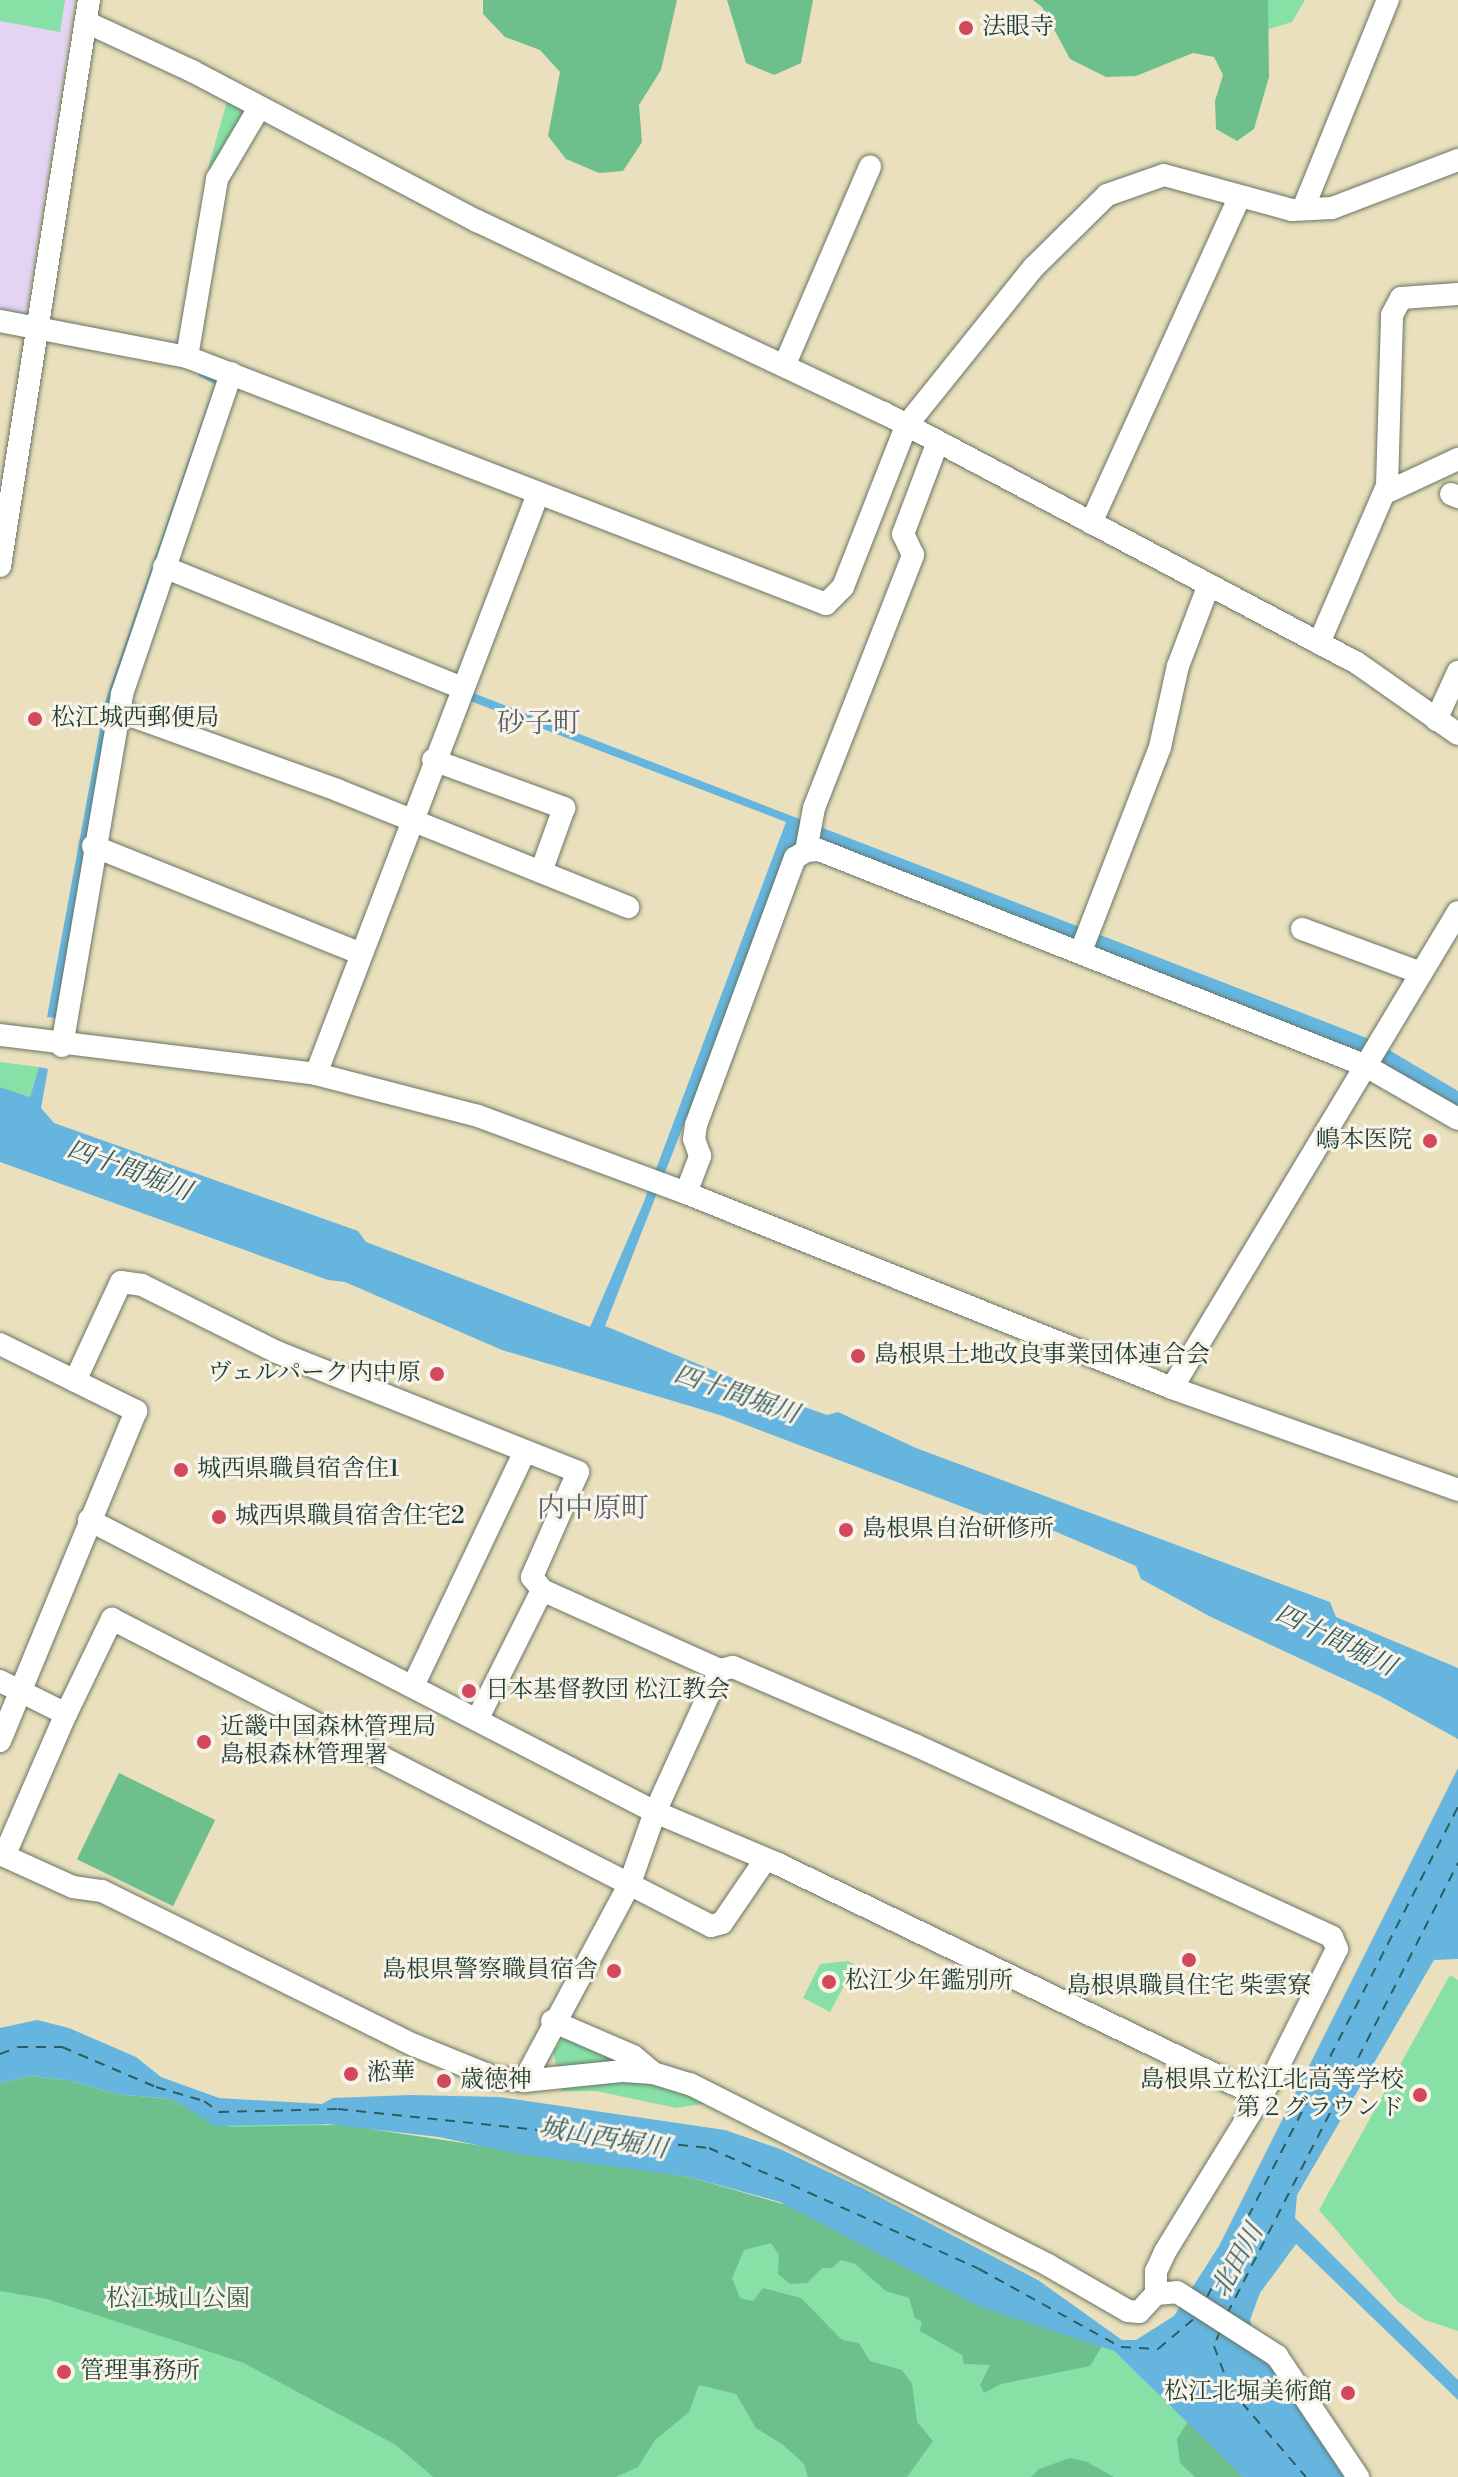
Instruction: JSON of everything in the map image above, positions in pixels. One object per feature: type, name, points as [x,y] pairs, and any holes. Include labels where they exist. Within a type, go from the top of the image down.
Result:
[{"type":"street","points":[[1303,209],[1388,0]]},
{"type":"street","points":[[0,566],[88,11],[259,108],[477,221],[785,364],[1357,663],[1458,734]]},
{"type":"street","points":[[187,357],[217,179],[259,108]]},
{"type":"street","points":[[0,321],[187,357],[826,604],[843,587],[906,426],[1034,267],[1107,195],[1164,175],[1239,198],[1303,209],[1332,208],[1458,160]]},
{"type":"street","points":[[785,364],[870,167]]},
{"type":"street","points":[[1091,523],[1239,198]]},
{"type":"street","points":[[1319,643],[1385,493],[1392,315],[1401,298],[1458,294]]},
{"type":"street","points":[[62,1046],[118,711],[231,373]]},
{"type":"street","points":[[903,534],[937,444]]},
{"type":"street","points":[[1385,493],[1458,459]]},
{"type":"street","points":[[316,1074],[433,760],[538,494]]},
{"type":"street","points":[[686,1193],[700,1156],[694,1139],[696,1125],[795,858],[808,840],[913,555],[903,534],[868,521]]},
{"type":"street","points":[[164,567],[462,688]]},
{"type":"street","points":[[1085,943],[1160,747],[1178,666],[1208,587]]},
{"type":"street","points":[[1436,720],[1458,672]]},
{"type":"street","points":[[118,711],[628,907]]},
{"type":"street","points":[[433,760],[564,808],[541,872]]},
{"type":"street","points":[[808,840],[819,850],[1085,943],[1370,1055],[1458,1119]]},
{"type":"street","points":[[93,846],[361,954]]},
{"type":"street","points":[[1172,1388],[1458,912]]},
{"type":"street","points":[[1302,929],[1421,973]]},
{"type":"street","points":[[0,1035],[62,1046],[316,1074],[478,1116],[686,1193],[1172,1388],[1458,1490]]},
{"type":"street","points":[[75,1381],[121,1282],[142,1285],[277,1352],[578,1472],[532,1577],[542,1590],[720,1670],[733,1667],[846,1714],[1332,1937],[1337,1949],[1261,2097],[1165,2252],[1156,2271],[1156,2294]]},
{"type":"street","points":[[0,1344],[136,1411],[0,1741]]},
{"type":"street","points":[[413,1686],[525,1451]]},
{"type":"street","points":[[89,1520],[655,1812],[765,1860],[1261,2097]]},
{"type":"street","points":[[477,1720],[542,1590]]},
{"type":"street","points":[[653,2073],[524,2081],[493,2077],[414,2045],[102,1891],[73,1887],[3,1854],[112,1619],[711,1926],[722,1923],[765,1860]]},
{"type":"street","points":[[524,2081],[552,2021],[630,1883],[655,1812],[720,1670]]},
{"type":"street","points":[[0,1681],[66,1714]]},
{"type":"street","points":[[552,2021],[633,2056],[653,2073],[703,2091],[1048,2265],[1128,2311],[1139,2312],[1156,2294],[1177,2292],[1277,2356],[1358,2477]]},
{"type":"shaded area","points":[[0,0],[75,0],[25,319],[0,315]]},
{"type":"green space","points":[[0,0],[65,0],[60,32],[0,21]]},
{"type":"green space","points":[[483,0],[677,0],[661,70],[639,105],[642,142],[623,171],[599,173],[566,159],[548,136],[560,72],[540,50],[505,37],[483,14]]},
{"type":"green space","points":[[727,0],[813,0],[801,63],[774,75],[746,63]]},
{"type":"green space","points":[[1033,0],[1268,0],[1269,77],[1254,129],[1237,141],[1216,129],[1215,101],[1223,75],[1214,57],[1193,53],[1136,76],[1106,77],[1070,59],[1042,7]]},
{"type":"green space","points":[[1260,0],[1305,0],[1292,22],[1266,30]]},
{"type":"green space","points":[[228,98],[247,109],[212,170],[208,168]]},
{"type":"green space","points":[[0,1062],[39,1067],[30,1097],[0,1087]]},
{"type":"green space","points":[[119,1773],[215,1820],[173,1906],[77,1859]]},
{"type":"green space","name":"松江少年鑑別所","points":[[848,1961],[855,1965],[830,2012],[803,1998],[820,1964]]},
{"type":"green space","name":"島根県立松江北高等学校 第２グラウンド","points":[[1450,1975],[1458,1980],[1458,2331],[1425,2320],[1398,2302],[1319,2210]]},
{"type":"green space","points":[[566,2034],[630,2063],[558,2072],[553,2052]]},
{"type":"green space","name":"松江城山公園","points":[[30,2076],[68,2080],[116,2094],[172,2099],[207,2121],[231,2127],[343,2125],[689,2177],[790,2206],[980,2307],[1102,2346],[1090,2366],[1001,2384],[984,2393],[980,2385],[990,2365],[964,2364],[962,2355],[920,2331],[922,2322],[915,2318],[909,2298],[886,2291],[855,2264],[841,2260],[832,2268],[822,2268],[807,2283],[790,2284],[778,2274],[779,2255],[771,2243],[744,2250],[732,2278],[740,2298],[753,2301],[763,2288],[801,2298],[842,2340],[859,2343],[870,2361],[902,2370],[912,2384],[917,2422],[933,2441],[907,2477],[808,2477],[804,2464],[782,2444],[756,2428],[736,2394],[699,2385],[689,2412],[655,2440],[638,2467],[616,2477],[433,2477],[396,2445],[244,2363],[47,2299],[0,2291],[0,2083]]},
{"type":"green space","points":[[599,2080],[661,2083],[709,2103],[676,2108],[596,2091],[562,2091],[561,2086]]},
{"type":"green space","name":"松江城山公園","points":[[0,2083],[400,2134],[944,2289],[1114,2351],[1243,2477],[0,2477]]},
{"type":"green space","points":[[1187,2423],[1196,2426],[1243,2477],[1195,2477],[1180,2463],[1177,2439]]},
{"type":"green space","points":[[1070,2458],[1087,2462],[1114,2477],[1031,2477],[1039,2469]]},
{"type":"water","points":[[198,368],[218,376],[154,580],[58,1018],[47,1017],[105,702],[215,384],[199,376]]},
{"type":"water","name":"四十間堀川","points":[[468,691],[1374,1041],[1458,1091],[1458,1109],[819,841],[793,845],[605,1326],[796,1404],[827,1415],[838,1412],[916,1448],[1330,1602],[1336,1617],[1458,1668],[1458,1739],[1380,1696],[1211,1617],[1141,1579],[1136,1566],[1033,1522],[1021,1529],[720,1415],[502,1350],[345,1282],[328,1280],[0,1162],[0,1087],[30,1097],[39,1067],[48,1069],[41,1108],[54,1123],[358,1231],[366,1242],[590,1327],[643,1204],[786,822],[465,699]]},
{"type":"water","points":[[1458,1768],[1458,1959],[1434,1960],[1297,2195],[1295,2218],[1458,2380],[1458,2400],[1296,2244],[1260,2293],[1250,2320],[1261,2357],[1278,2375],[1348,2477],[1243,2477],[1114,2351],[980,2307],[780,2202],[689,2177],[519,2154],[439,2137],[326,2124],[215,2126],[172,2099],[116,2094],[68,2080],[30,2076],[0,2083],[0,2028],[37,2020],[69,2028],[136,2057],[161,2077],[219,2098],[322,2104],[333,2098],[410,2095],[499,2097],[725,2130],[780,2149],[866,2190],[1038,2280],[1122,2340],[1136,2340],[1174,2316],[1219,2246]]},
{"type":"ferry route","points":[[1207,2297],[1458,1807]]},
{"type":"ferry route","points":[[1227,2314],[1458,1863]]},
{"type":"ferry route","points":[[0,2054],[18,2047],[62,2047],[156,2087],[204,2101],[219,2112],[338,2109],[709,2148],[979,2269],[1121,2347],[1158,2349],[1196,2317]]},
{"type":"ferry route","points":[[1220,2331],[1214,2346],[1230,2389],[1306,2477]]},
{"type":"place","name":"法眼寺","points":[[966,28]]},
{"type":"place","name":"松江城西郵便局","points":[[35,719]]},
{"type":"place","name":"嶋本医院","points":[[1430,1141]]},
{"type":"place","name":"島根県土地改良事業団体連合会","points":[[858,1356]]},
{"type":"place","name":"ヴェルパーク内中原","points":[[437,1374]]},
{"type":"place","name":"城西県職員宿舎住1","points":[[181,1470]]},
{"type":"place","name":"城西県職員宿舎住宅2","points":[[219,1517]]},
{"type":"place","name":"島根県自治研修所","points":[[846,1530]]},
{"type":"place","name":"日本基督教団 松江教会","points":[[469,1691]]},
{"type":"place","name":"近畿中国森林管理局 島根森林管理署","points":[[204,1742]]},
{"type":"place","name":"島根県職員住宅 柴雲寮","points":[[1189,1960]]},
{"type":"place","name":"島根県警察職員宿舎","points":[[614,1971]]},
{"type":"place","name":"松江少年鑑別所","points":[[829,1982]]},
{"type":"place","name":"淞華","points":[[351,2074]]},
{"type":"place","name":"歳徳神","points":[[444,2081]]},
{"type":"place","name":"島根県立松江北高等学校 第２グラウンド","points":[[1420,2095]]},
{"type":"place","name":"管理事務所","points":[[64,2372]]},
{"type":"place","name":"松江北堀美術館","points":[[1348,2393]]},
{"type":"district","name":"砂子町","points":[[539,724]]},
{"type":"district","name":"内中原町","points":[[593,1509]]},
{"type":"water label","name":"城山西堀川","points":[[603,2139]]},
{"type":"water label","name":"北田川","points":[[1238,2261]]}]
